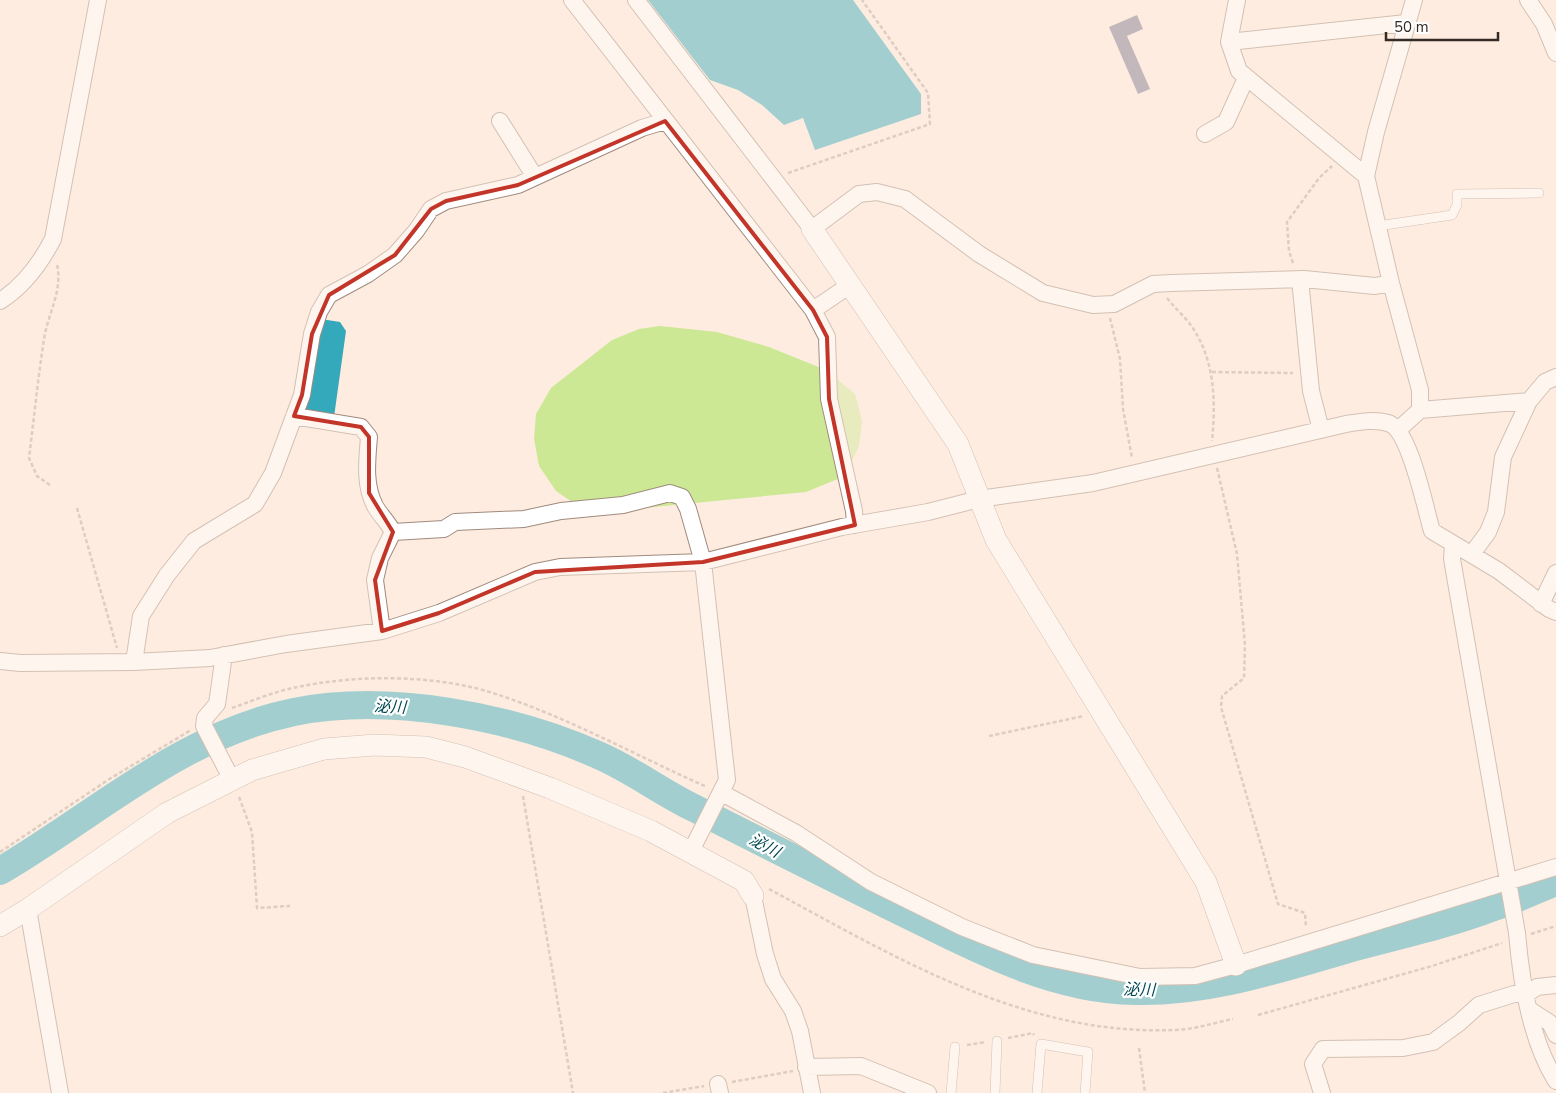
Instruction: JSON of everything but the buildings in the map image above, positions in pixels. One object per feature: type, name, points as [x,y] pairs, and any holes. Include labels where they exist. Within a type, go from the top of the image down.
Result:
[{"type":"street","points":[[0,301],[18,289],[43,258],[53,239],[98,0]]},
{"type":"street","points":[[572,0],[813,310],[827,337],[829,399],[854,511],[855,524]]},
{"type":"street","points":[[636,0],[812,229],[958,444],[996,540],[1206,882],[1236,965]]},
{"type":"street","points":[[1237,0],[1229,42],[1234,63],[1246,78],[1366,176]]},
{"type":"street","points":[[1414,0],[1406,23],[1366,176],[1391,283],[1420,390],[1420,410]]},
{"type":"street","points":[[1528,0],[1544,24],[1556,54]]},
{"type":"street","points":[[1229,42],[1406,23]]},
{"type":"street","points":[[1205,134],[1226,122],[1246,78]]},
{"type":"street","points":[[500,120],[535,177]]},
{"type":"street","points":[[134,662],[141,616],[167,575],[194,541],[255,504],[272,473],[302,395],[312,334],[319,312],[329,295],[368,274],[395,255],[416,231],[431,209],[446,201],[518,185],[642,128],[665,121]]},
{"type":"street","points":[[812,229],[859,194],[877,192],[904,199],[979,254],[1043,293],[1093,305],[1114,304],[1153,284],[1300,279],[1376,286],[1391,283]]},
{"type":"street","points":[[1300,279],[1311,390],[1321,430]]},
{"type":"street","points":[[813,310],[850,285]]},
{"type":"street","points":[[1472,554],[1488,532],[1496,512],[1503,457],[1529,401],[1545,382],[1556,377]]},
{"type":"street","points":[[1399,429],[1420,410],[1529,401]]},
{"type":"street","points":[[294,416],[361,426],[369,437],[367,469],[369,493],[376,508],[393,532]]},
{"type":"street","points":[[0,661],[20,663],[116,660],[134,662],[224,655],[286,644],[382,631],[439,613],[535,572],[560,567],[703,562],[855,524],[928,512],[979,499],[1092,483],[1321,430],[1368,421],[1389,423],[1399,429],[1410,452],[1432,531],[1499,571],[1541,604],[1556,612]]},
{"type":"street","points":[[393,532],[444,529],[455,522],[524,519],[561,511],[623,505],[670,493],[682,498],[688,509],[703,562],[727,780],[692,847]]},
{"type":"street","points":[[382,631],[375,580],[380,558],[393,532]]},
{"type":"street","points":[[1453,545],[1452,559],[1530,1010],[1543,1060],[1556,1081]]},
{"type":"street","points":[[1541,604],[1556,573]]},
{"type":"street","points":[[224,655],[217,704],[205,722],[227,772]]},
{"type":"street","points":[[0,926],[28,910],[227,772],[252,770],[324,749],[375,745],[426,747],[464,757],[584,801],[692,847],[748,889],[773,979],[794,1011],[800,1031],[812,1093]]},
{"type":"street","points":[[719,798],[796,833],[871,882],[962,927],[1033,955],[1140,978],[1195,976],[1556,867]]},
{"type":"street","points":[[28,910],[60,1093]]},
{"type":"street","points":[[1322,1093],[1313,1064],[1323,1050],[1404,1048],[1433,1042],[1479,1005],[1514,994],[1527,994],[1537,987],[1556,985]]},
{"type":"street","points":[[1530,1010],[1550,1023],[1556,1035]]},
{"type":"street","points":[[806,1067],[862,1066],[926,1093]]},
{"type":"lane","points":[[1378,226],[1452,215],[1457,205],[1457,194],[1539,193]]},
{"type":"lane","points":[[995,1093],[997,1041]]},
{"type":"lane","points":[[1037,1093],[1041,1044],[1088,1052],[1085,1093]]},
{"type":"lane","points":[[952,1093],[955,1047]]},
{"type":"path","points":[[773,178],[930,124],[928,93],[862,0]]},
{"type":"path","points":[[1300,279],[1289,252],[1287,222],[1320,178],[1342,157]]},
{"type":"path","points":[[48,248],[56,262],[60,276],[55,305],[44,337],[29,458],[37,476],[50,485]]},
{"type":"path","points":[[1153,284],[1190,324],[1201,343],[1211,372],[1213,381],[1212,446],[1237,554],[1245,644],[1244,678],[1222,696],[1221,706],[1278,904],[1306,913],[1307,943]]},
{"type":"path","points":[[1108,304],[1114,340],[1120,359],[1123,409],[1135,473]]},
{"type":"path","points":[[1211,372],[1288,374],[1310,371]]},
{"type":"path","points":[[78,508],[118,650],[116,660]]},
{"type":"path","points":[[0,852],[111,778],[205,722],[292,688],[335,680],[375,677],[474,688],[498,694],[591,731],[719,798]]},
{"type":"path","points":[[989,736],[1103,712]]},
{"type":"path","points":[[227,772],[252,832],[257,908],[290,906]]},
{"type":"path","points":[[519,777],[573,1093]]},
{"type":"path","points":[[748,889],[761,885],[948,982],[997,1002],[1048,1018],[1088,1025],[1147,1030],[1175,1030],[1233,1019]]},
{"type":"path","points":[[1258,1015],[1432,966],[1517,936],[1556,926]]},
{"type":"path","points":[[1139,1048],[1145,1093]]},
{"type":"highlighted area","points":[[665,121],[813,310],[827,337],[829,399],[855,525],[703,562],[535,572],[439,613],[382,631],[375,580],[393,532],[369,493],[369,437],[361,427],[294,416],[302,395],[312,334],[329,295],[395,255],[431,209],[446,201],[518,185]]},
{"type":"green space","points":[[660,326],[717,332],[769,347],[826,370],[855,394],[862,421],[859,446],[845,476],[806,492],[623,510],[578,506],[556,491],[539,466],[534,439],[536,414],[551,388],[612,340],[639,329]]},
{"type":"water","points":[[648,0],[853,0],[921,94],[921,114],[815,150],[803,118],[784,125],[762,105],[738,90],[710,80]]},
{"type":"water","points":[[321,319],[340,322],[346,331],[334,417],[313,413],[302,408]]},
{"type":"waterway","name":"泌川","points":[[0,871],[141,779],[214,739],[253,723],[294,712],[330,707],[369,705],[409,707],[488,719],[564,741],[610,761],[694,808],[971,946],[1051,977],[1106,989],[1161,991],[1216,984],[1269,972],[1458,919],[1502,904],[1556,882]]}]
